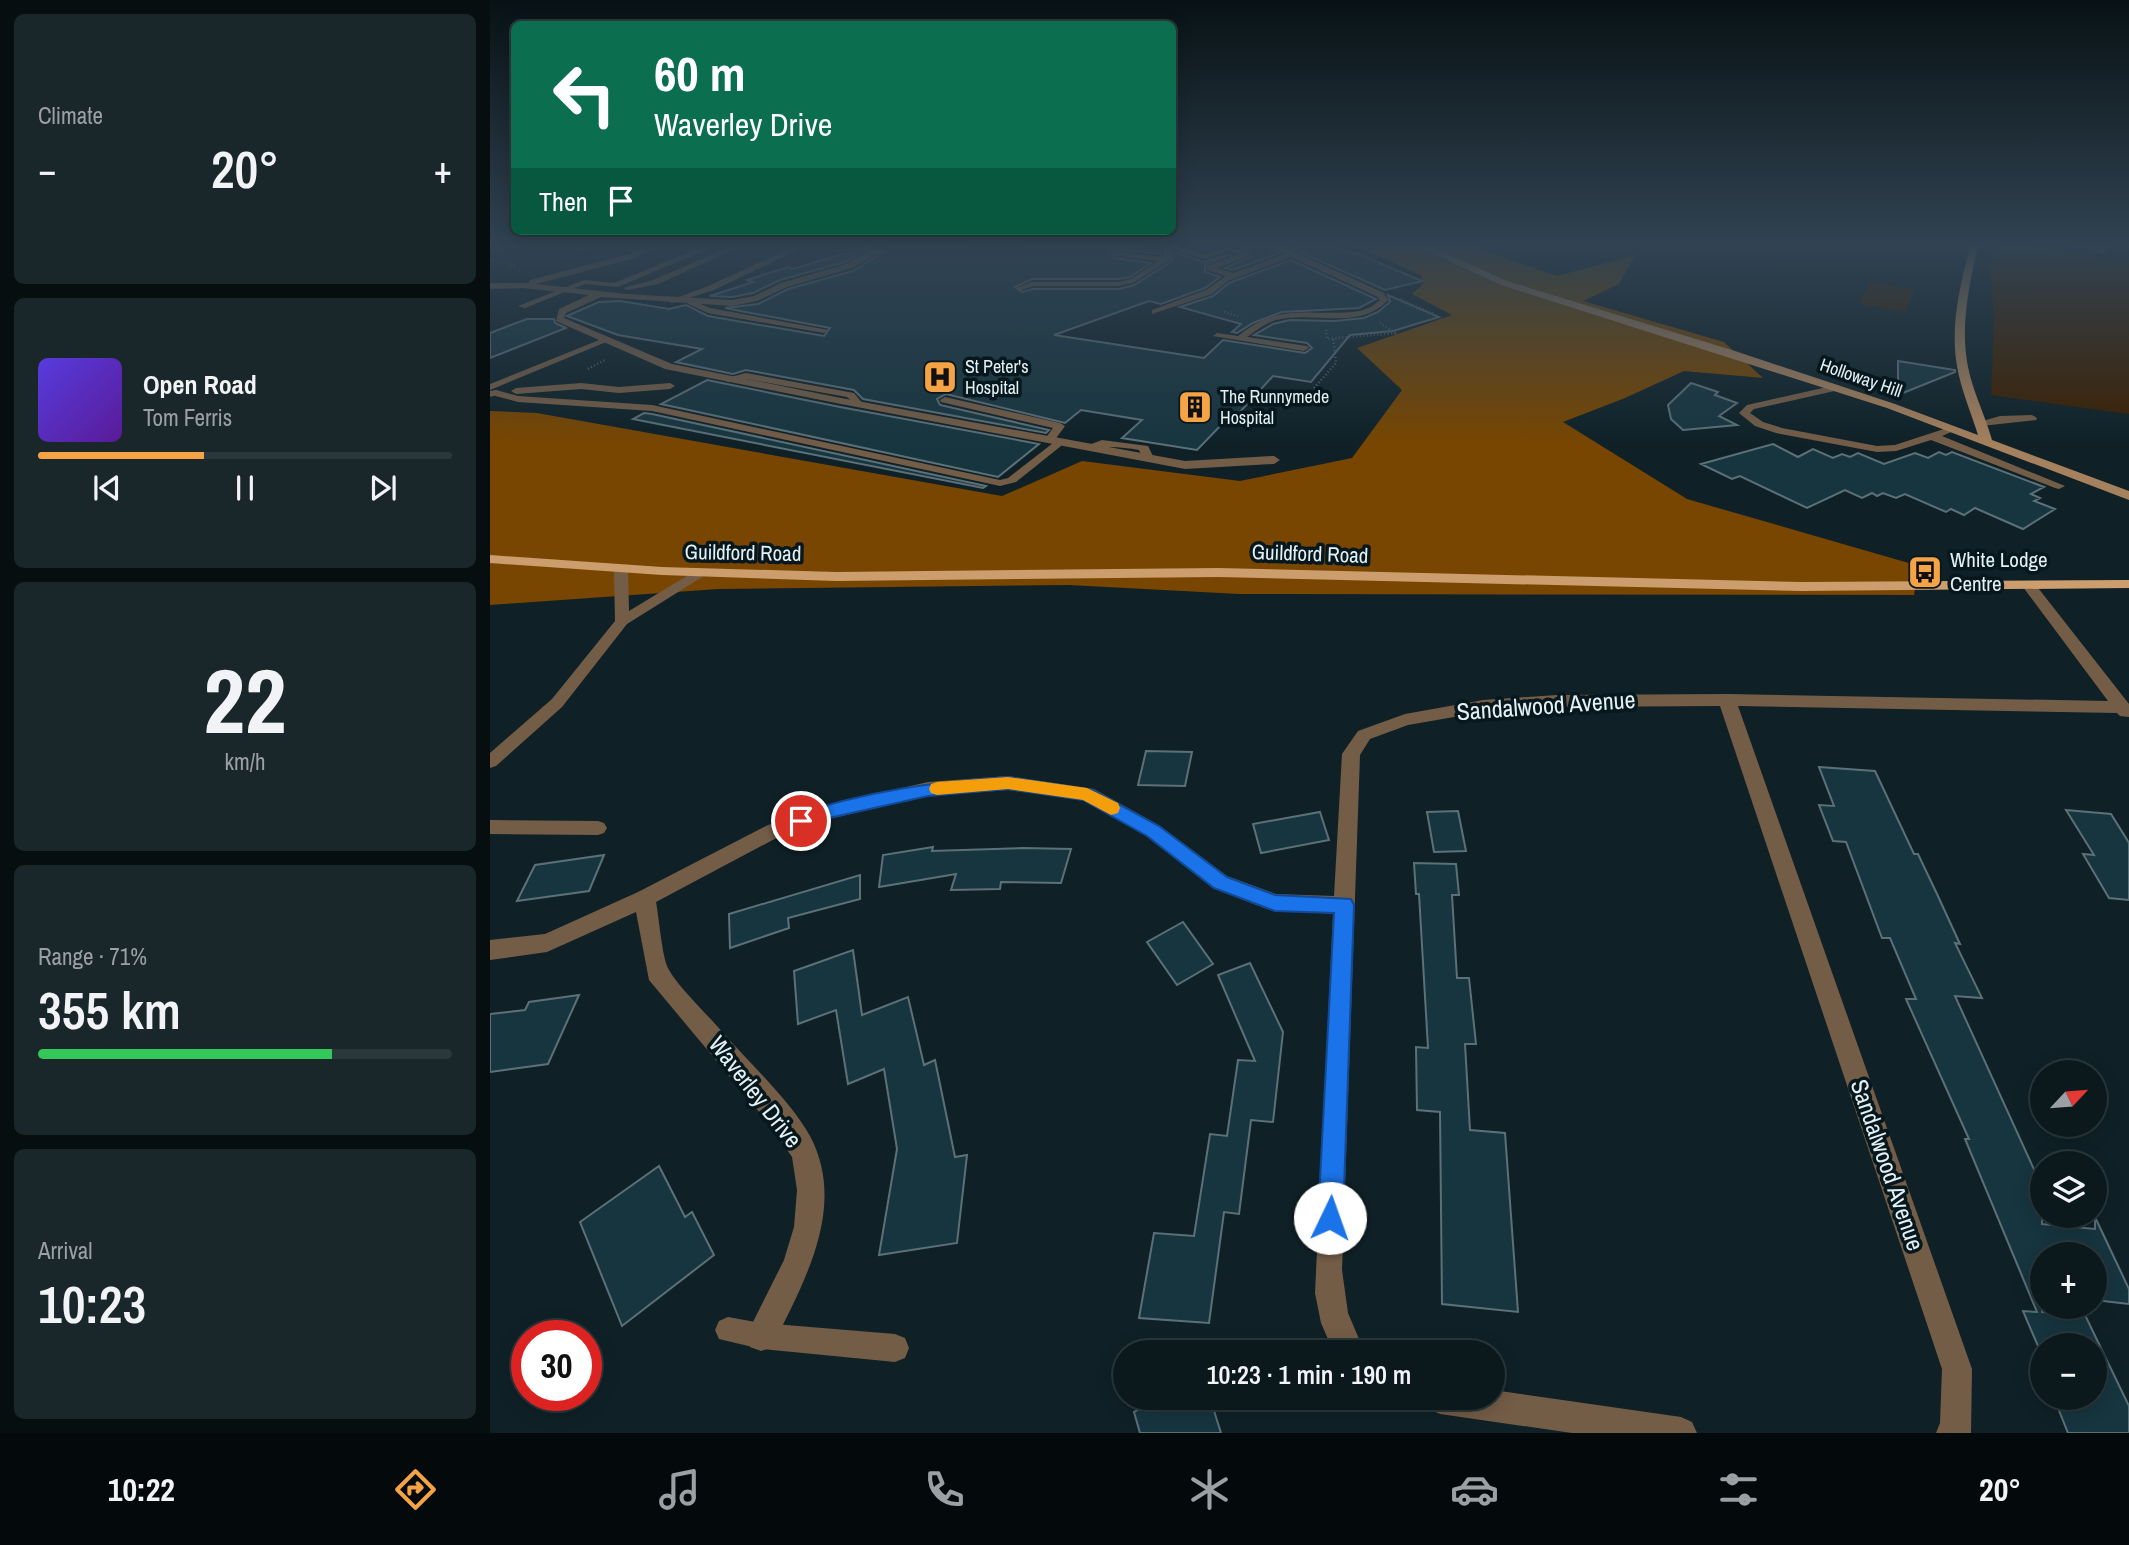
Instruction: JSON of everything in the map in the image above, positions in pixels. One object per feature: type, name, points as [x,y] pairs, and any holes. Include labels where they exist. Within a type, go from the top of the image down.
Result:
[{"type":"main road","name":"Holloway Hill","points":[[1598,313],[1836,388],[1986,441],[2129,496]]},
{"type":"main road","points":[[1960,313],[1959,344],[1966,383],[1986,441]]},
{"type":"main road","name":"Guildford Road","points":[[490,559],[700,574],[953,577],[1102,572],[1639,583],[2030,587],[2129,584]]},
{"type":"street","points":[[561,313],[559,318],[570,326],[669,367],[1185,465],[1274,460]]},
{"type":"street","points":[[2030,587],[2126,711]]},
{"type":"street","name":"Sandalwood Avenue","points":[[1343,1340],[1328,1300],[1328,1280],[1352,754],[1364,735],[1405,720],[1483,706],[1569,701],[1727,700],[2126,711]]},
{"type":"street","name":"Sandalwood Avenue","points":[[1727,700],[1957,1369],[1956,1431],[1952,1433]]},
{"type":"street","points":[[490,950],[547,943],[645,898],[775,830],[827,811],[928,789],[1008,783],[1087,794],[1153,831],[1220,882],[1275,903],[1344,905]]},
{"type":"street","name":"Waverley Drive","points":[[645,898],[657,973],[779,1116],[800,1144],[805,1157],[811,1190],[808,1227],[797,1265],[761,1336]]},
{"type":"street","points":[[1505,1407],[1681,1433]]},
{"type":"lane","points":[[725,313],[824,330]]},
{"type":"lane","points":[[1240,339],[1274,317],[1356,313]]},
{"type":"lane","points":[[1217,336],[1304,348]]},
{"type":"lane","points":[[492,391],[607,340]]},
{"type":"lane","points":[[492,391],[541,385],[619,390],[670,386]]},
{"type":"lane","points":[[492,391],[550,391],[581,386]]},
{"type":"lane","points":[[1836,388],[1759,405],[1744,413],[1751,420],[1769,428],[1860,447],[1896,448],[1953,429]]},
{"type":"lane","points":[[492,391],[517,399],[652,408],[1000,483],[1012,480],[1056,441],[1060,426],[945,400]]},
{"type":"lane","points":[[550,391],[589,404]]},
{"type":"lane","points":[[1981,422],[2032,418]]},
{"type":"lane","points":[[1931,436],[2059,486]]},
{"type":"lane","points":[[621,570],[622,621]]},
{"type":"lane","points":[[490,762],[557,703],[622,621],[700,574]]},
{"type":"lane","points":[[490,827],[598,828]]},
{"type":"lane","points":[[728,1330],[761,1336],[895,1348]]},
{"type":"path","points":[[1314,388],[1336,363],[1333,338],[1395,333],[1375,319]]},
{"type":"shaded area","points":[[1448,313],[1624,313],[1724,342],[1763,378],[1684,371],[1563,422],[1687,499],[1919,566],[1914,595],[1239,594],[1069,585],[718,589],[490,605],[490,411],[537,413],[1002,496],[1082,461],[1240,481],[1352,458],[1402,390],[1357,348],[1452,315]]},
{"type":"shaded area","points":[[1993,313],[2129,313],[2129,414],[1991,395]]},
{"type":"building","points":[[574,313],[702,313],[824,336],[830,328],[751,313],[1116,313],[1054,335],[1204,358],[1223,340],[1305,353],[1312,348],[1307,343],[1254,335],[1273,324],[1290,320],[1335,321],[1364,318],[1376,313],[1429,313],[1439,317],[1393,331],[1350,335],[1311,382],[1273,376],[1229,424],[1223,423],[1197,450],[1122,438],[1142,420],[1081,410],[1065,423],[946,394],[937,399],[940,405],[1049,430],[1046,433],[863,399],[854,390],[746,370],[733,374],[676,362],[702,349],[618,335],[567,316]]},
{"type":"building","points":[[1201,313],[1280,313],[1253,323],[1237,333],[1232,332],[1241,324]]},
{"type":"building","points":[[527,319],[554,319],[555,323],[566,328],[490,358],[490,333]]},
{"type":"building","points":[[1898,361],[1955,370],[1955,372],[1898,395]]},
{"type":"building","points":[[707,380],[1039,444],[998,477],[661,404]]},
{"type":"building","points":[[1691,383],[1718,392],[1715,395],[1737,403],[1719,416],[1737,425],[1683,430],[1671,419],[1668,405]]},
{"type":"building","points":[[644,413],[986,486],[983,488],[633,419]]},
{"type":"building","points":[[1773,444],[1798,457],[1813,449],[1833,458],[1842,454],[1850,457],[1858,453],[1884,464],[1915,453],[1928,458],[1939,452],[1946,455],[1952,452],[2044,487],[2031,494],[2040,498],[2034,501],[2055,509],[2023,529],[1975,508],[1964,515],[1951,509],[1946,512],[1905,494],[1896,498],[1883,493],[1877,496],[1872,493],[1862,498],[1845,490],[1807,508],[1740,476],[1732,479],[1701,464]]},
{"type":"building","points":[[1146,751],[1192,752],[1185,786],[1138,785]]},
{"type":"building","points":[[1819,767],[1875,771],[1914,854],[1918,854],[1937,894],[1960,944],[1955,943],[1982,998],[1955,996],[2030,1161],[2030,1228],[2100,1228],[2107,1242],[2030,1242],[2030,1295],[1965,1139],[1969,1139],[1906,999],[1916,999],[1890,938],[1882,938],[1846,842],[1833,841],[1819,805],[1834,806]]},
{"type":"building","points":[[2066,810],[2111,814],[2129,843],[2129,900],[2109,898],[2083,854],[2094,855]]},
{"type":"building","points":[[1458,811],[1466,851],[1434,852],[1427,812]]},
{"type":"building","points":[[1320,812],[1329,840],[1261,853],[1253,824]]},
{"type":"building","points":[[933,847],[932,851],[1071,849],[1061,883],[1001,882],[1000,889],[951,890],[956,874],[879,887],[883,855]]},
{"type":"building","points":[[604,855],[589,891],[517,901],[535,865]]},
{"type":"building","points":[[1414,863],[1456,864],[1459,895],[1452,895],[1457,978],[1469,978],[1476,1044],[1465,1044],[1470,1130],[1505,1133],[1518,1312],[1442,1304],[1440,1112],[1417,1110],[1416,1047],[1428,1048],[1419,894],[1416,894]]},
{"type":"building","points":[[860,875],[860,899],[788,918],[789,928],[730,948],[729,914]]},
{"type":"building","points":[[1183,922],[1213,964],[1177,985],[1147,942]]},
{"type":"building","points":[[853,950],[862,1015],[908,997],[924,1065],[935,1060],[955,1157],[967,1155],[957,1243],[879,1255],[897,1149],[884,1069],[848,1084],[836,1010],[798,1024],[794,971]]},
{"type":"building","points":[[1250,963],[1283,1032],[1273,1122],[1251,1120],[1239,1214],[1224,1212],[1209,1323],[1139,1318],[1154,1233],[1194,1236],[1210,1134],[1227,1136],[1238,1060],[1255,1061],[1218,975]]},
{"type":"building","points":[[579,995],[548,1064],[490,1072],[490,1014],[525,1010],[529,1002]]},
{"type":"building","points":[[659,1166],[685,1217],[692,1212],[714,1255],[622,1326],[580,1222]]},
{"type":"building","points":[[2107,1242],[2129,1289],[2129,1304],[2107,1301]]},
{"type":"building","points":[[2023,1311],[2030,1312],[2030,1319],[2087,1319],[2094,1333],[2032,1333]]},
{"type":"building","points":[[2107,1360],[2129,1406],[2129,1433],[2068,1433],[2059,1410],[2107,1410]]},
{"type":"building","points":[[1214,1410],[1221,1433],[1140,1433],[1134,1412]]},
{"type":"slow traffic","points":[[937,789],[1008,783],[1087,794],[1111,808]]},
{"type":"place","name":"St Peter's Hospital","points":[[940,377]]},
{"type":"place","name":"The Runnymede Hospital","points":[[1195,407]]},
{"type":"place","name":"White Lodge Centre","points":[[1925,572]]},
{"type":"route","points":[[801,821],[827,811],[928,789],[1008,783],[1087,794],[1153,831],[1220,882],[1275,903],[1344,905],[1330,1218]]}]
